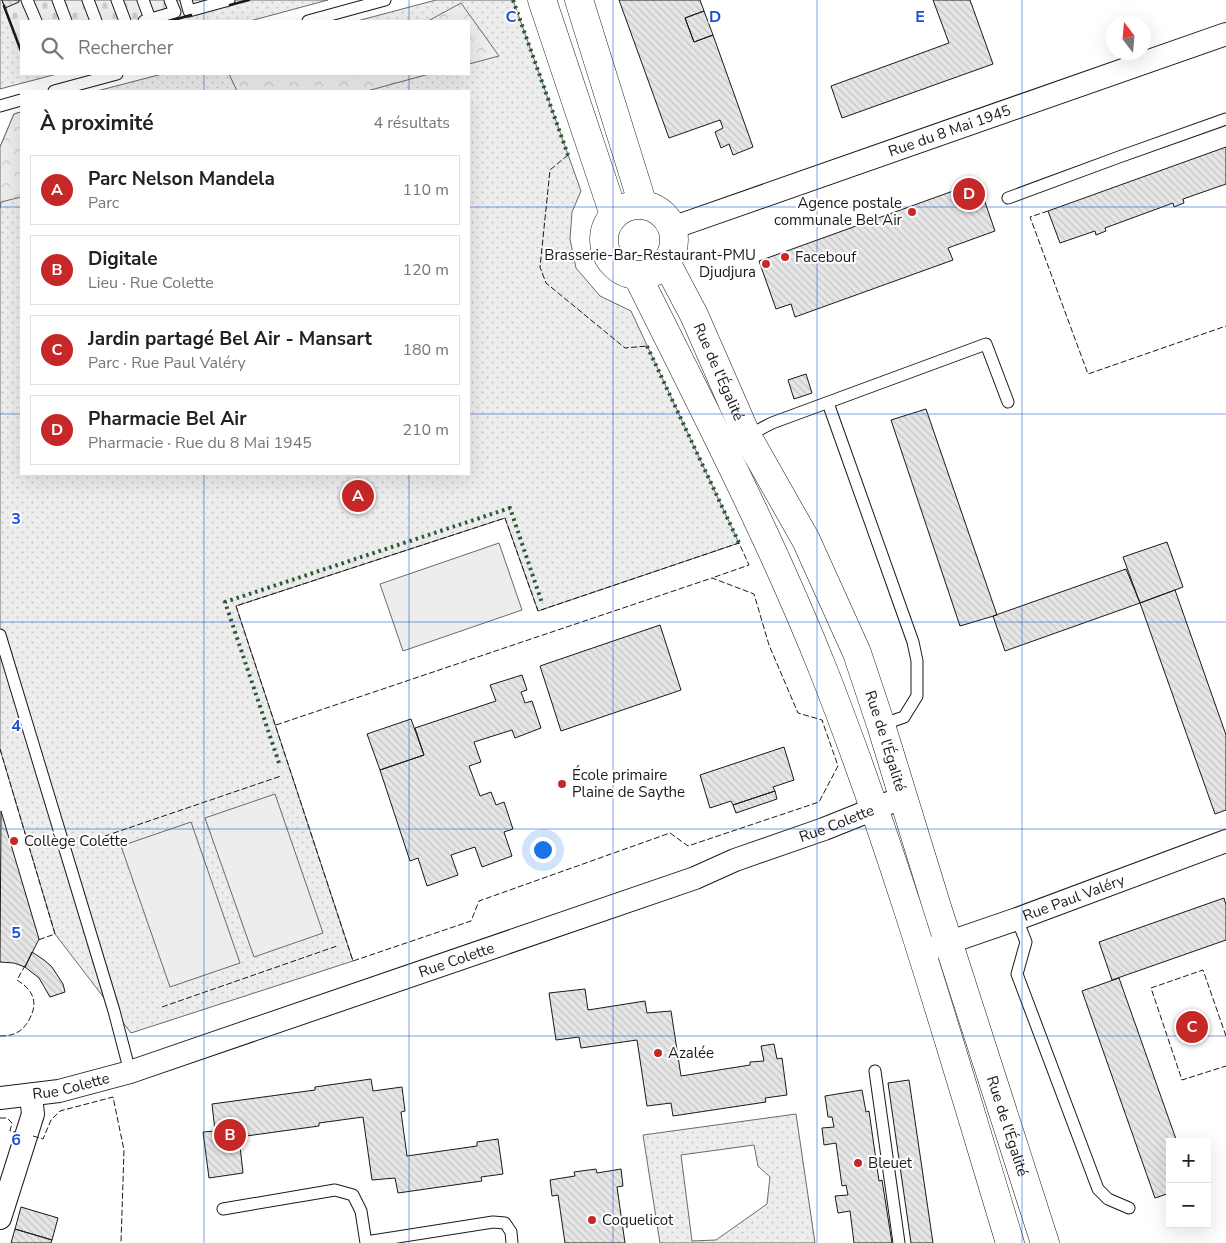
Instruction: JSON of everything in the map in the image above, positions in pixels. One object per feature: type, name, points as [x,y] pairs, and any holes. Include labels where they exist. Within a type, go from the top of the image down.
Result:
[{"type":"street","points":[[542,0],[614,215]]},
{"type":"street","points":[[579,0],[643,205]]},
{"type":"street","name":"Rue du 8 Mai 1945","points":[[672,228],[1226,34]]},
{"type":"street","points":[[643,205],[661,212],[672,228],[674,246],[666,262],[658,270],[648,274],[637,275],[625,272],[608,258],[604,247],[604,236],[607,225],[614,215],[622,209],[643,205]]},
{"type":"street","name":"Rue de l'Égalité","points":[[666,262],[694,315],[747,436],[806,540],[857,653],[1045,1243]]},
{"type":"street","name":"Rue de l'Égalité","points":[[637,275],[774,551],[824,672],[875,808],[1010,1243]]},
{"type":"street","name":"Rue Colette","points":[[0,1098],[31,1096],[60,1091],[130,1072],[695,878],[735,860],[824,829],[904,797]]},
{"type":"street","name":"Rue Paul Valéry","points":[[921,952],[1017,919],[1226,841]]},
{"type":"street","points":[[0,1218],[33,1114],[31,1096]]},
{"type":"lane","points":[[27,0],[36,20]]},
{"type":"lane","points":[[58,0],[66,20]]},
{"type":"lane","points":[[88,0],[96,20]]},
{"type":"lane","points":[[117,0],[125,20]]},
{"type":"lane","points":[[143,0],[147,20],[175,12],[170,0]]},
{"type":"lane","points":[[186,0],[189,11],[229,0]]},
{"type":"lane","points":[[312,20],[385,0]]},
{"type":"lane","points":[[58,90],[113,75]]},
{"type":"lane","points":[[0,106],[20,100]]},
{"type":"lane","points":[[1008,198],[1119,156],[1226,119]]},
{"type":"lane","points":[[747,436],[772,423],[986,344],[1008,402]]},
{"type":"lane","points":[[828,403],[913,642],[917,661],[917,696],[904,717],[881,725]]},
{"type":"lane","points":[[0,635],[114,1011],[130,1072]]},
{"type":"lane","points":[[1017,919],[1026,942],[1017,974],[1098,1189],[1108,1199],[1128,1208]]},
{"type":"lane","points":[[875,1071],[899,1243]]},
{"type":"lane","points":[[223,1209],[335,1190],[353,1195],[361,1211],[366,1242],[493,1222],[505,1223],[511,1232],[512,1243]]},
{"type":"green space","points":[[0,0],[2,0],[20,48],[20,75],[53,75],[0,89]]},
{"type":"green space","points":[[2,0],[249,0],[174,20],[20,20],[20,48]]},
{"type":"green space","points":[[249,0],[328,0],[254,20],[174,20]]},
{"type":"green space","points":[[436,0],[513,0],[581,191],[572,212],[570,239],[576,268],[600,296],[631,311],[739,543],[538,611],[505,518],[236,606],[353,961],[131,1033],[55,934],[0,749],[0,147],[14,114],[20,112],[20,475],[470,475],[470,90],[101,90],[158,75],[470,75],[470,20],[361,20]]},
{"type":"green space","points":[[461,3],[499,56],[470,64],[470,20],[430,20]]},
{"type":"green space","points":[[229,75],[425,75],[371,90],[237,90]]},
{"type":"green space","points":[[20,112],[20,197],[1,202],[0,208],[0,147],[14,114]]},
{"type":"green space","points":[[499,543],[522,610],[403,651],[380,584]]},
{"type":"green space","points":[[275,794],[323,933],[254,957],[205,818]]},
{"type":"green space","points":[[191,822],[240,963],[170,987],[121,846]]},
{"type":"green space","points":[[796,1114],[815,1243],[660,1243],[643,1135]],"holes":[[[754,1145],[758,1166],[770,1177],[767,1204],[716,1240],[692,1241],[681,1155]]]},
{"type":"building","points":[[2,0],[19,0],[19,2],[5,8]]},
{"type":"building","points":[[619,0],[700,0],[704,11],[685,18],[694,42],[713,35],[753,147],[733,155],[729,144],[721,148],[715,132],[723,128],[720,120],[669,138]]},
{"type":"building","points":[[933,0],[970,0],[993,64],[842,118],[831,86],[949,43]]},
{"type":"building","points":[[704,11],[713,35],[694,42],[685,18]]},
{"type":"building","points":[[1226,147],[1226,184],[1183,199],[1184,203],[1174,207],[1173,203],[1105,228],[1106,231],[1096,235],[1095,231],[1060,243],[1048,211]]},
{"type":"building","points":[[978,182],[995,231],[948,248],[953,260],[795,317],[791,304],[776,309],[759,261]]},
{"type":"building","points":[[806,374],[812,393],[794,399],[788,380]]},
{"type":"building","points":[[926,409],[997,615],[960,626],[891,420]]},
{"type":"building","points":[[1167,542],[1183,587],[1140,603],[1123,557]]},
{"type":"building","points":[[1126,569],[1140,603],[1005,651],[993,616]]},
{"type":"building","points":[[1175,590],[1226,735],[1226,810],[1215,814],[1140,603]]},
{"type":"building","points":[[660,625],[681,690],[561,731],[540,666]]},
{"type":"building","points":[[522,675],[527,690],[521,692],[525,703],[532,701],[541,728],[515,738],[512,730],[474,742],[481,762],[469,766],[480,796],[491,792],[496,805],[504,802],[513,829],[504,832],[512,856],[482,867],[475,847],[451,855],[458,875],[427,886],[418,858],[410,861],[380,770],[424,755],[415,728],[496,701],[490,685]]},
{"type":"building","points":[[411,719],[424,755],[380,770],[367,734]]},
{"type":"building","points":[[784,747],[794,780],[773,787],[775,791],[733,805],[731,801],[710,808],[700,775]]},
{"type":"building","points":[[775,791],[777,799],[736,813],[733,805]]},
{"type":"building","points":[[1,811],[39,939],[25,967],[14,963],[0,962]]},
{"type":"building","points":[[1224,898],[1226,905],[1226,940],[1112,980],[1099,942]]},
{"type":"building","points":[[32,952],[52,967],[63,984],[65,992],[50,997],[39,978],[25,967]]},
{"type":"building","points":[[1119,978],[1176,1138],[1166,1138],[1166,1194],[1155,1198],[1082,991]]},
{"type":"building","name":"Azalée","points":[[585,989],[588,1010],[645,1001],[647,1013],[671,1011],[681,1076],[750,1065],[750,1062],[764,1061],[761,1046],[774,1044],[777,1059],[782,1058],[787,1095],[765,1098],[766,1102],[673,1116],[671,1103],[647,1106],[637,1040],[581,1048],[579,1037],[556,1040],[549,993]]},
{"type":"building","points":[[371,1079],[373,1091],[402,1087],[405,1111],[401,1112],[407,1156],[477,1146],[477,1142],[498,1139],[503,1174],[481,1177],[482,1181],[398,1193],[395,1178],[372,1180],[363,1117],[319,1123],[319,1126],[239,1137],[243,1173],[209,1178],[203,1132],[215,1131],[212,1104],[315,1090],[315,1087]]},
{"type":"building","points":[[909,1080],[933,1243],[911,1243],[888,1083]]},
{"type":"building","name":"Bleuet","points":[[862,1090],[866,1112],[869,1111],[879,1181],[882,1180],[892,1243],[854,1243],[850,1211],[838,1213],[835,1196],[848,1195],[846,1185],[842,1186],[836,1143],[824,1145],[822,1128],[834,1127],[832,1117],[828,1117],[825,1096]]},
{"type":"building","name":"Coquelicot","points":[[596,1169],[597,1173],[621,1169],[623,1186],[617,1187],[625,1243],[565,1243],[558,1195],[552,1196],[550,1180],[575,1176],[574,1172]]},
{"type":"building","points":[[21,1207],[58,1218],[52,1240],[15,1229]]},
{"type":"building","points":[[15,1229],[52,1240],[51,1243],[11,1243]]},
{"type":"hedge","points":[[513,0],[568,155]]},
{"type":"hedge","points":[[647,346],[739,543]]},
{"type":"hedge","points":[[279,763],[225,602],[510,508],[542,603]]},
{"type":"fence","points":[[568,155],[550,170],[540,267],[546,283],[625,348],[647,346]]},
{"type":"fence","points":[[1048,211],[1030,217],[1088,374],[1226,326]]},
{"type":"fence","points":[[276,725],[712,578],[754,594],[769,645],[798,713],[822,720],[838,766],[819,802],[688,846],[670,833],[479,901],[471,921],[353,961],[236,606],[505,518],[538,611],[739,543],[749,565],[712,578]]},
{"type":"fence","points":[[0,749],[55,934],[38,940]]},
{"type":"fence","points":[[105,836],[281,776]]},
{"type":"fence","points":[[162,1007],[337,946]]},
{"type":"fence","points":[[0,1036],[13,1034],[20,1030],[32,1014],[34,1008],[33,997],[27,988],[17,980],[26,964]]},
{"type":"fence","points":[[1226,1036],[1203,970],[1151,988],[1182,1080],[1226,1066]]},
{"type":"fence","points":[[33,1136],[43,1139],[51,1120],[60,1111],[113,1097],[124,1150],[121,1243]]},
{"type":"fence","points":[[0,1118],[7,1118],[12,1123],[10,1131],[19,1133]]},
{"type":"wall","points":[[230,5],[249,0]]},
{"type":"wall","points":[[4,6],[20,48]]},
{"type":"wall","points":[[174,20],[191,15]]},
{"type":"place","name":"Pharmacie Bel Air","points":[[969,194]]},
{"type":"place","name":"Agence postale communale Bel Air","points":[[912,212]]},
{"type":"place","name":"Facebouf","points":[[785,257]]},
{"type":"place","name":"Brasserie-Bar-Restaurant-PMU Djudjura","points":[[766,264]]},
{"type":"place","name":"Parc Nelson Mandela","points":[[358,496]]},
{"type":"place","name":"École primaire Plaine de Saythe","points":[[562,784]]},
{"type":"place","name":"Collège Colette","points":[[14,841]]},
{"type":"place","name":"Jardin partagé Bel Air - Mansart","points":[[1192,1027]]},
{"type":"place","name":"Azalée","points":[[658,1053]]},
{"type":"place","name":"Digitale","points":[[230,1135]]},
{"type":"place","name":"Bleuet","points":[[858,1163]]},
{"type":"place","name":"Coquelicot","points":[[592,1220]]}]
